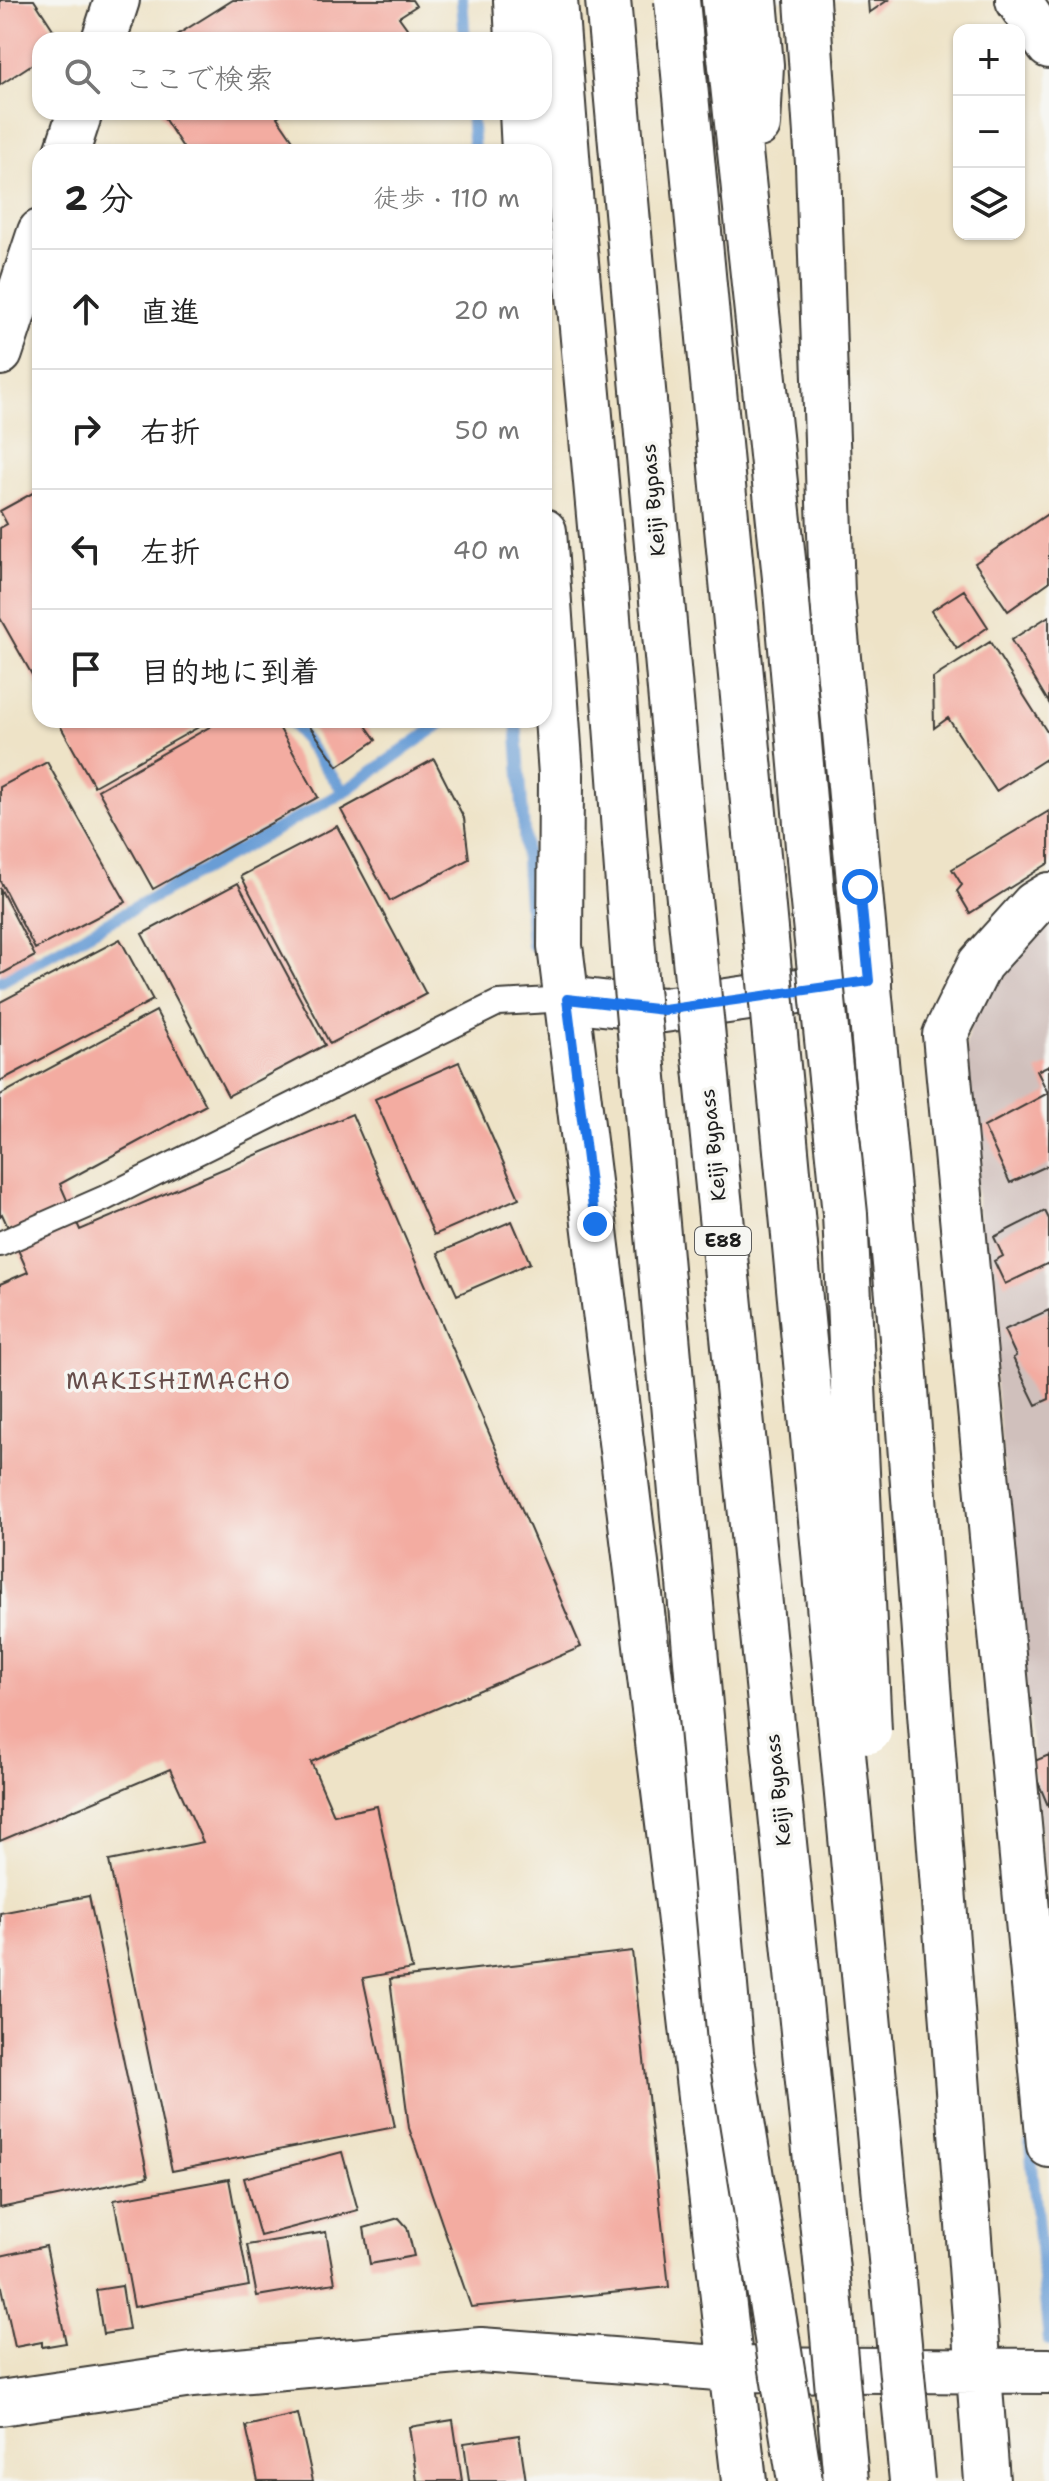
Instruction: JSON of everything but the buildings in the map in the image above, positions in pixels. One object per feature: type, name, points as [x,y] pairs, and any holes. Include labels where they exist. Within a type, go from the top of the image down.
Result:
[{"type":"main road","points":[[107,32],[117,0]]},
{"type":"main road","points":[[516,0],[518,32]]},
{"type":"main road","points":[[555,0],[606,592],[635,977],[731,2053],[800,2481]]},
{"type":"main road","name":"Keiji Bypass","points":[[608,0],[687,879],[846,2481]]},
{"type":"main road","points":[[677,0],[912,2481]]},
{"type":"main road","points":[[724,0],[785,578],[812,893],[845,1214],[870,1747],[910,2269],[906,2416]]},
{"type":"main road","points":[[750,256],[761,65],[755,0]]},
{"type":"main road","points":[[807,0],[818,164],[832,594],[903,1349],[987,2481]]},
{"type":"main road","points":[[1018,0],[1049,46]]},
{"type":"main road","points":[[70,144],[77,120]]},
{"type":"main road","points":[[522,120],[524,144]]},
{"type":"main road","points":[[0,353],[32,256]]},
{"type":"main road","points":[[552,646],[561,775],[560,946],[679,1913],[744,2481]]},
{"type":"main road","points":[[1049,895],[1034,904],[980,964],[945,1035],[1049,2145]]},
{"type":"main road","points":[[567,999],[664,1010],[869,981]]},
{"type":"main road","points":[[0,2403],[192,2375],[481,2350],[731,2369],[1041,2371]]},
{"type":"lane","points":[[0,1244],[119,1191],[498,1003],[567,999]]},
{"type":"shaded area","points":[[1049,916],[1049,1919],[963,1060],[975,998]]},
{"type":"waterway","points":[[462,0],[464,32]]},
{"type":"waterway","points":[[472,120],[473,144]]},
{"type":"waterway","points":[[296,728],[344,792]]},
{"type":"waterway","points":[[0,982],[344,792],[435,728]]},
{"type":"waterway","points":[[517,728],[532,945]]},
{"type":"waterway","points":[[1030,2144],[1049,2340]]},
{"type":"district","name":"MAKISHIMACHO","points":[[179,1381]]},
{"type":"route","points":[[595,1224],[567,999],[664,1010],[869,981],[860,887]]}]
